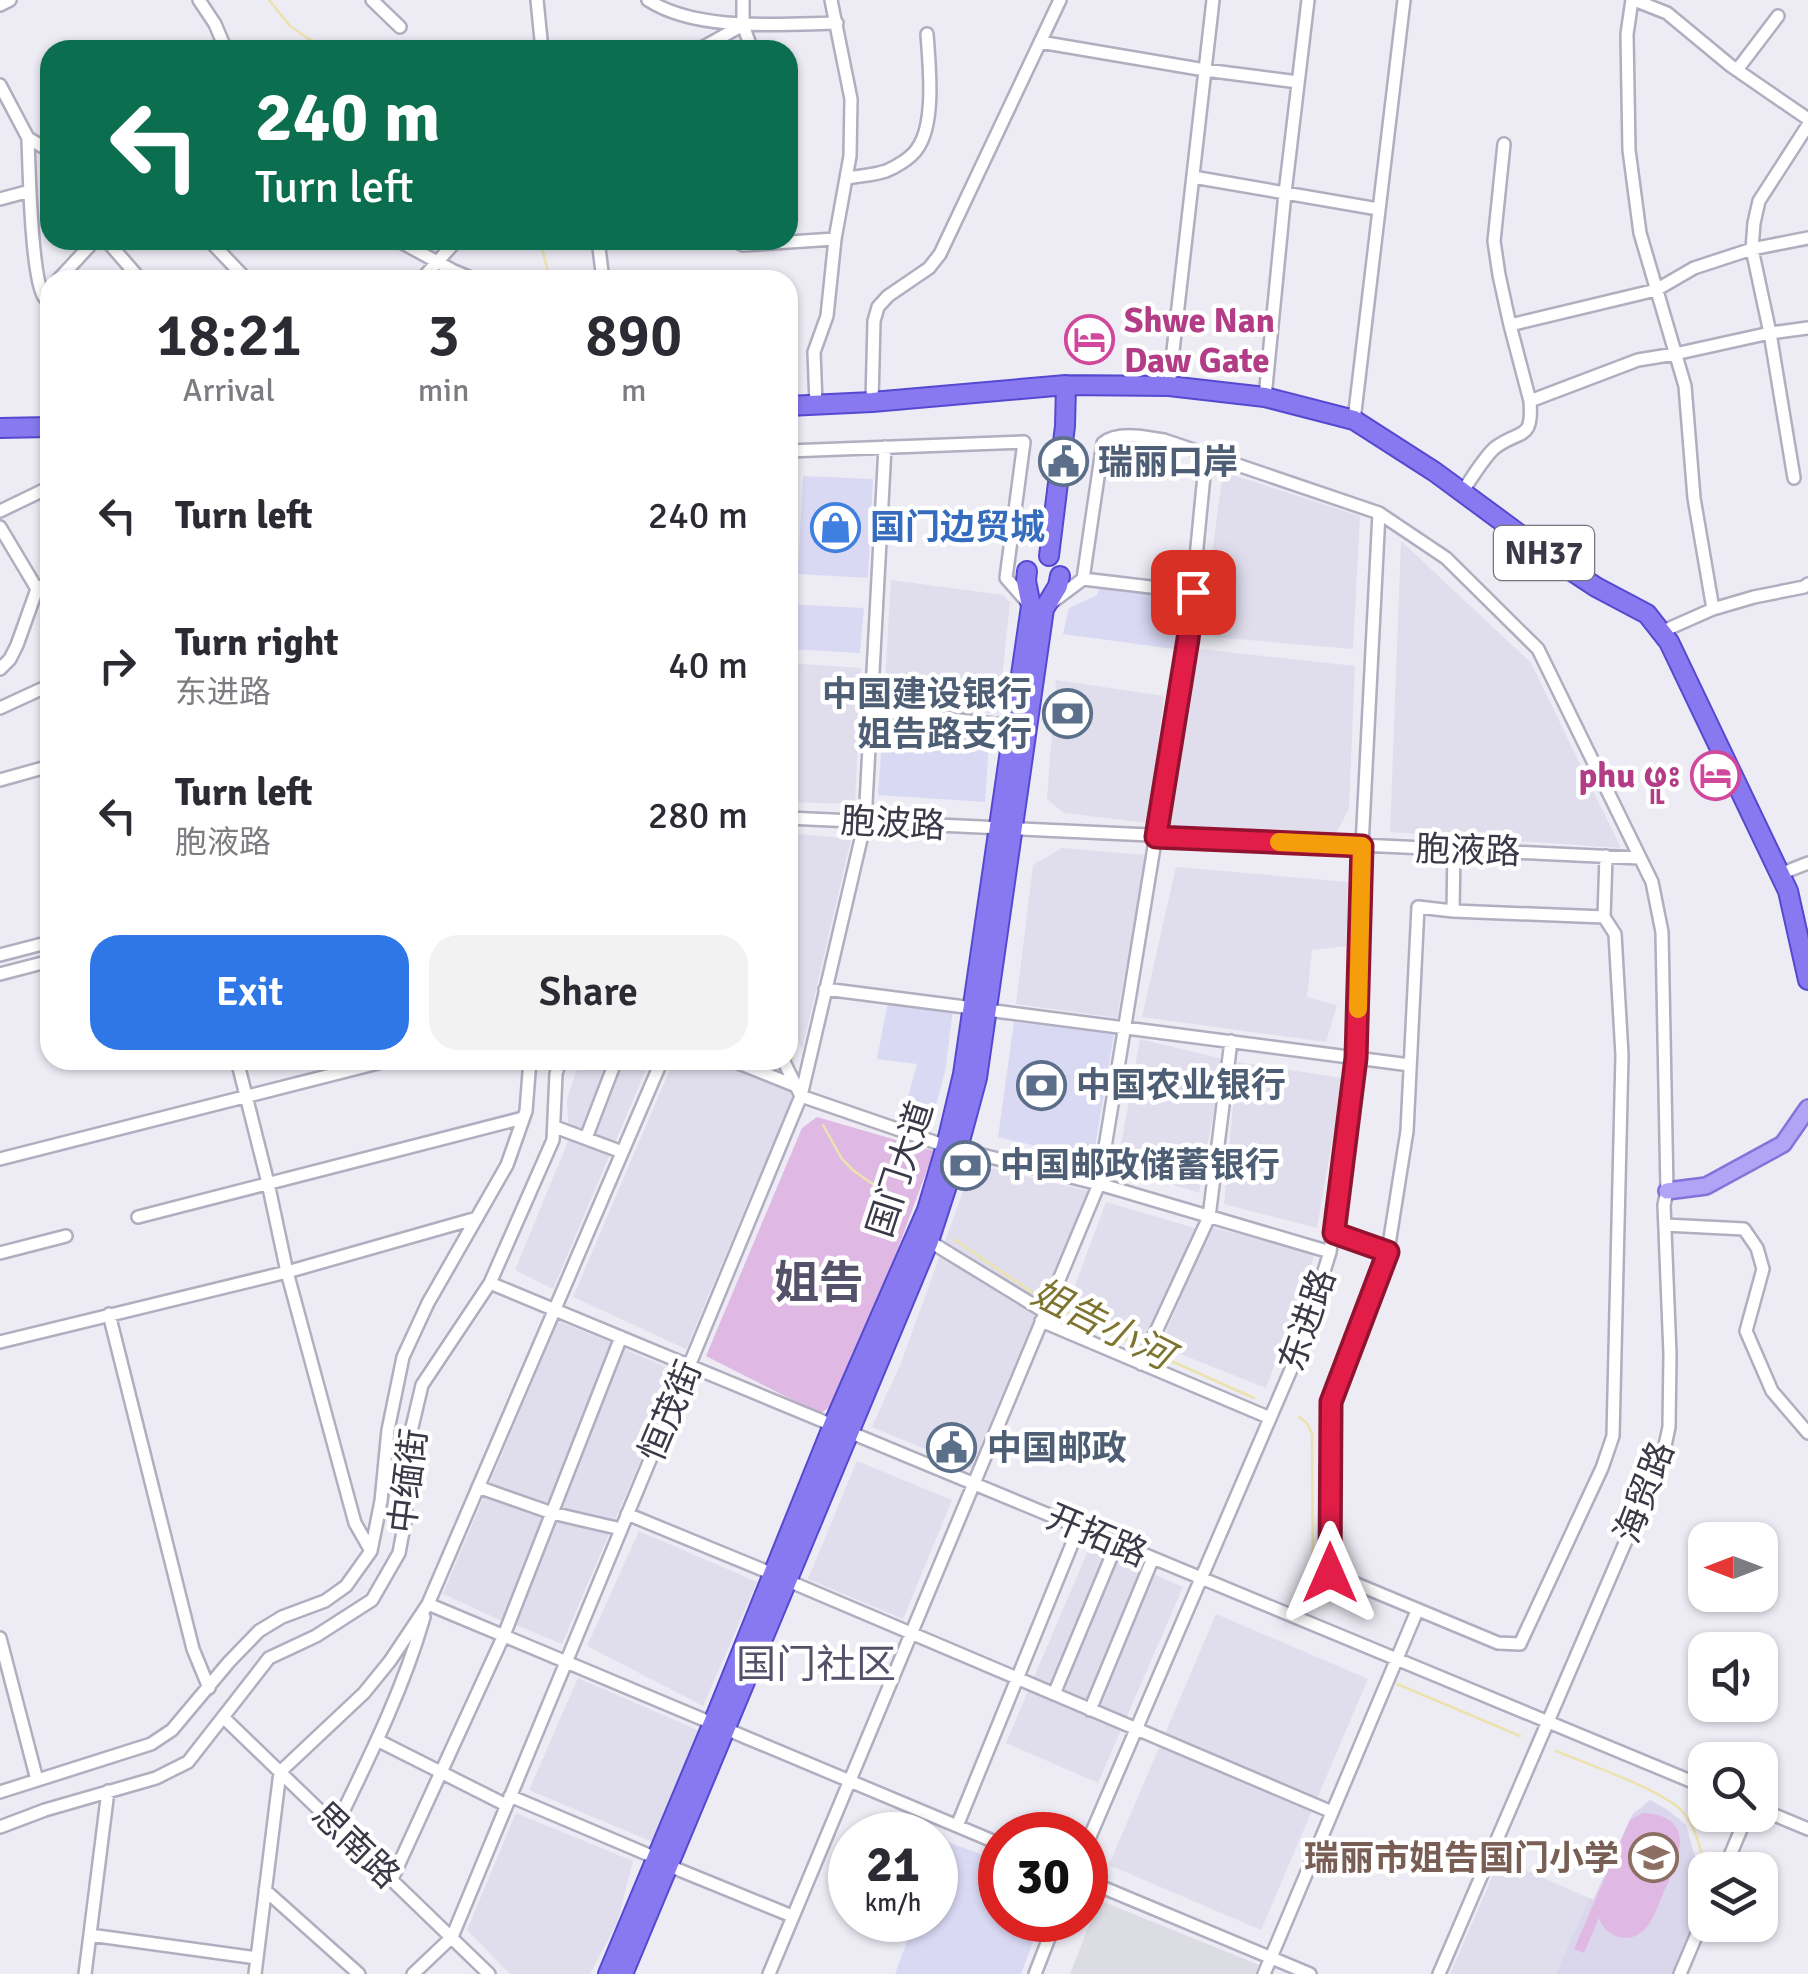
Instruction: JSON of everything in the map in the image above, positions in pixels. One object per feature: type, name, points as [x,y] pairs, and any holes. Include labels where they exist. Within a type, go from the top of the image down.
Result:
[{"type":"highway","name":"NH37","points":[[798,405],[1066,385],[1170,386],[1265,397],[1354,420],[1549,556],[1648,614],[1669,642],[1788,891],[1808,980]]},
{"type":"highway","points":[[1049,556],[1065,426],[1066,385]]},
{"type":"highway","points":[[0,416],[40,416]]},
{"type":"highway","points":[[0,428],[40,428]]},
{"type":"highway","points":[[1049,556],[1059,565],[1060,576],[1054,586],[1044,590],[1029,582],[1027,570],[1036,557],[1049,556]]},
{"type":"highway","name":"国门大道","points":[[841,1428],[929,1241],[952,1147],[963,1074],[980,1009],[1037,607],[1026,581],[1027,570]]},
{"type":"highway","name":"国门大道","points":[[1005,829],[1012,726],[1037,607],[1058,586],[1060,576]]},
{"type":"highway","name":"国门大道","points":[[608,1974],[662,1862],[719,1726],[952,1147]]},
{"type":"highway","name":"国门大道","points":[[622,1974],[662,1862]]},
{"type":"main road","points":[[1666,1191],[1706,1186],[1783,1144],[1808,1108]]},
{"type":"street","points":[[0,5],[10,0]]},
{"type":"street","points":[[198,0],[222,40]]},
{"type":"street","points":[[372,0],[400,27]]},
{"type":"street","points":[[538,0],[541,40]]},
{"type":"street","points":[[648,0],[690,16],[744,25],[837,23]]},
{"type":"street","points":[[743,0],[749,40]]},
{"type":"street","points":[[816,404],[814,352],[827,316],[850,156],[851,99],[831,0]]},
{"type":"street","points":[[872,402],[874,321],[878,307],[929,268],[940,254],[1060,0]]},
{"type":"street","points":[[1170,386],[1213,0]]},
{"type":"street","points":[[1265,397],[1308,0]]},
{"type":"street","points":[[1354,420],[1404,0]]},
{"type":"street","points":[[1713,609],[1694,498],[1685,386],[1640,234],[1629,150],[1627,34],[1633,0],[1667,13],[1808,122],[1760,201],[1752,249],[1794,478]]},
{"type":"street","points":[[1737,70],[1778,16]]},
{"type":"street","points":[[716,40],[744,25]]},
{"type":"street","points":[[847,178],[885,171],[918,148],[928,114],[927,34]]},
{"type":"street","points":[[1040,42],[1298,82]]},
{"type":"street","points":[[0,85],[28,138],[40,272]]},
{"type":"street","points":[[28,138],[40,145]]},
{"type":"street","points":[[1462,492],[1494,447],[1523,435],[1532,419],[1494,241],[1504,144]]},
{"type":"street","points":[[1193,177],[1378,210]]},
{"type":"street","points":[[0,199],[30,192]]},
{"type":"street","points":[[1510,325],[1656,290],[1694,268],[1752,249],[1808,238]]},
{"type":"street","points":[[798,241],[836,239]]},
{"type":"street","points":[[67,270],[86,250]]},
{"type":"street","points":[[115,250],[133,270]]},
{"type":"street","points":[[218,250],[238,270]]},
{"type":"street","points":[[415,250],[454,270]]},
{"type":"street","points":[[430,270],[448,250]]},
{"type":"street","points":[[1530,401],[1638,360],[1808,328]]},
{"type":"street","name":"海贸路","points":[[1083,579],[1106,439],[1145,436],[1164,440],[1379,513],[1446,558],[1538,648],[1652,882],[1662,932],[1669,1427],[1662,1455],[1439,1974]]},
{"type":"street","points":[[798,451],[1024,442],[1006,578],[1037,607],[1083,579],[1193,592]]},
{"type":"street","name":"恒茂街","points":[[417,1973],[452,1937],[798,1091],[864,822],[885,447]]},
{"type":"street","points":[[768,1974],[1099,1184],[1188,639],[1206,454]]},
{"type":"street","points":[[0,511],[40,492]]},
{"type":"street","name":"东进路","points":[[1100,1812],[1299,1351],[1330,1252],[1356,1058],[1379,513]]},
{"type":"street","points":[[0,527],[37,589]]},
{"type":"street","points":[[0,669],[18,645],[40,587]]},
{"type":"street","points":[[1661,632],[1713,609],[1807,588]]},
{"type":"street","points":[[0,708],[40,689]]},
{"type":"street","points":[[870,710],[1012,726]]},
{"type":"street","points":[[0,780],[40,769]]},
{"type":"street","name":"胞波路","points":[[798,819],[1005,829]]},
{"type":"street","name":"胞液路","points":[[1005,829],[1639,858]]},
{"type":"street","points":[[1454,850],[1454,911]]},
{"type":"street","points":[[1604,916],[1418,907],[1406,1131],[1388,1252],[1331,1402],[1330,1573],[1498,1643],[1520,1644],[1602,1468],[1612,1436],[1622,1055],[1615,934],[1604,916],[1606,856]]},
{"type":"street","points":[[1780,874],[1808,863]]},
{"type":"street","points":[[0,955],[40,945]]},
{"type":"street","points":[[0,974],[40,964]]},
{"type":"street","points":[[826,988],[1410,1065]]},
{"type":"street","points":[[1145,1355],[1209,1217],[1231,1042]]},
{"type":"street","points":[[239,1070],[287,1272],[355,1523],[371,1551]]},
{"type":"street","points":[[0,1159],[350,1070]]},
{"type":"street","points":[[0,1792],[151,1744],[172,1730],[259,1631],[282,1617],[325,1601],[346,1586],[371,1551],[382,1501],[388,1430],[404,1357],[428,1302],[507,1166],[524,1118],[529,1070]]},
{"type":"street","name":"中缅街","points":[[0,1827],[156,1778],[188,1762],[269,1658],[316,1636],[372,1600],[399,1553],[405,1521],[409,1440],[422,1385],[490,1282],[554,1140],[557,1070]]},
{"type":"street","points":[[586,1138],[612,1070]]},
{"type":"street","points":[[336,1826],[377,1740],[414,1650],[428,1604],[658,1070]]},
{"type":"street","points":[[753,1070],[798,1091],[952,1147],[1099,1184],[1330,1252]]},
{"type":"street","points":[[789,1070],[798,1091]]},
{"type":"street","points":[[138,1218],[524,1118]]},
{"type":"street","points":[[555,1127],[622,1152]]},
{"type":"street","points":[[0,1342],[287,1272],[477,1218]]},
{"type":"street","points":[[1664,1225],[1744,1230],[1757,1248],[1762,1269],[1746,1330],[1772,1391],[1808,1434]]},
{"type":"street","points":[[1334,1233],[1388,1252]]},
{"type":"street","points":[[0,1253],[66,1236]]},
{"type":"street","points":[[929,1241],[1046,1310],[1270,1418]]},
{"type":"street","name":"开拓路","points":[[490,1282],[1688,1779]]},
{"type":"street","points":[[109,1314],[193,1649],[209,1688]]},
{"type":"street","points":[[392,1879],[504,1636],[621,1337]]},
{"type":"street","points":[[478,1487],[552,1513],[620,1530]]},
{"type":"street","points":[[627,1514],[1332,1812]]},
{"type":"street","points":[[958,1824],[1079,1527]]},
{"type":"street","points":[[1054,1694],[1117,1543]]},
{"type":"street","points":[[1090,1710],[1153,1558]]},
{"type":"street","points":[[428,1604],[924,1812]]},
{"type":"street","points":[[255,1974],[280,1772],[364,1692],[390,1662],[428,1604]]},
{"type":"street","points":[[1264,1974],[1418,1611]]},
{"type":"street","points":[[0,1638],[37,1780]]},
{"type":"street","name":"思南路","points":[[223,1717],[489,1974]]},
{"type":"street","points":[[377,1740],[508,1801],[792,1916]]},
{"type":"street","points":[[85,1974],[108,1792]]},
{"type":"street","points":[[1778,1816],[1808,1829]]},
{"type":"street","points":[[266,1890],[359,1974]]},
{"type":"street","points":[[1108,1890],[1310,1974]]},
{"type":"street","points":[[90,1935],[257,1958]]},
{"type":"street","points":[[1035,1974],[1047,1942]]},
{"type":"street","points":[[1680,1974],[1693,1942]]},
{"type":"shaded area","points":[[1223,472],[1360,516],[1353,649],[1201,636]]},
{"type":"shaded area","name":"国门边贸城","points":[[803,476],[873,479],[868,578],[798,574]]},
{"type":"shaded area","points":[[1401,541],[1531,663],[1621,848],[1390,832]]},
{"type":"shaded area","points":[[891,580],[1003,595],[1010,603],[998,714],[884,700]]},
{"type":"shaded area","points":[[1100,585],[1183,595],[1174,649],[1063,634],[1069,608],[1097,595]]},
{"type":"shaded area","points":[[798,605],[864,608],[860,653],[798,650]]},
{"type":"shaded area","points":[[1199,649],[1355,666],[1349,809],[1336,833],[1170,825]]},
{"type":"shaded area","points":[[798,664],[861,668],[855,804],[798,802]]},
{"type":"shaded area","points":[[1056,680],[1164,696],[1148,823],[1064,813],[1047,799]]},
{"type":"shaded area","points":[[884,716],[990,727],[985,802],[878,795]]},
{"type":"shaded area","points":[[798,834],[851,839],[802,1050],[798,1040]]},
{"type":"shaded area","points":[[1062,848],[1146,855],[1117,1018],[1016,1004],[1033,865]]},
{"type":"shaded area","points":[[1176,867],[1348,882],[1346,946],[1312,950],[1307,997],[1337,1005],[1326,1042],[1142,1017]]},
{"type":"shaded area","points":[[888,1002],[953,1009],[945,1072],[931,1123],[903,1114],[917,1064],[877,1059]]},
{"type":"shaded area","points":[[1014,1022],[1114,1034],[1093,1159],[998,1137]]},
{"type":"shaded area","points":[[1140,1039],[1223,1059],[1199,1193],[1117,1167]]},
{"type":"shaded area","points":[[1237,1062],[1343,1078],[1317,1228],[1224,1204]]},
{"type":"shaded area","points":[[577,1070],[646,1070],[553,1289],[515,1270],[569,1139],[567,1099]]},
{"type":"shaded area","points":[[670,1070],[780,1070],[792,1097],[686,1349],[573,1297]]},
{"type":"shaded area","points":[[817,1117],[934,1151],[843,1397],[820,1414],[706,1356],[802,1128]]},
{"type":"shaded area","points":[[973,1164],[1088,1191],[971,1468],[872,1427],[901,1363]]},
{"type":"shaded area","points":[[1106,1202],[1198,1229],[1148,1344],[1067,1307]]},
{"type":"shaded area","points":[[1211,1227],[1315,1253],[1266,1388],[1160,1346]]},
{"type":"shaded area","points":[[558,1321],[612,1343],[502,1621],[443,1594]]},
{"type":"shaded area","points":[[624,1349],[678,1372],[562,1644],[516,1625]]},
{"type":"shaded area","points":[[857,1461],[952,1500],[903,1619],[808,1579]]},
{"type":"shaded area","points":[[639,1531],[757,1582],[703,1706],[587,1646]]},
{"type":"shaded area","points":[[1090,1546],[1183,1587],[1098,1783],[1006,1743]]},
{"type":"shaded area","points":[[1216,1614],[1368,1679],[1261,1930],[1109,1865]]},
{"type":"shaded area","points":[[578,1678],[700,1731],[655,1843],[529,1790]]},
{"type":"shaded area","name":"瑞丽市姐告国门小学","points":[[1650,1800],[1668,1810],[1686,1825],[1694,1852],[1688,1852],[1688,1938],[1672,1974],[1556,1974],[1589,1898],[1593,1900],[1632,1815]]},
{"type":"shaded area","points":[[516,1813],[633,1861],[617,1923],[590,1974],[510,1974],[467,1930]]},
{"type":"shaded area","points":[[1643,1813],[1671,1821],[1680,1839],[1676,1863],[1653,1917],[1643,1931],[1630,1938],[1611,1933],[1599,1918],[1584,1953],[1574,1949],[1630,1820]]},
{"type":"shaded area","points":[[958,1846],[978,1853],[978,1942],[1033,1942],[1021,1974],[895,1974],[907,1942],[958,1942]]},
{"type":"shaded area","points":[[1500,1859],[1589,1898],[1556,1974],[1450,1974]]},
{"type":"shaded area","points":[[1108,1904],[1259,1965],[1255,1974],[1070,1974],[1083,1942],[1108,1942]]},
{"type":"waterway","points":[[269,0],[290,26],[310,40]]},
{"type":"waterway","points":[[542,250],[548,270]]},
{"type":"waterway","name":"姐告小河","points":[[823,1125],[842,1159],[854,1171],[907,1208]]},
{"type":"waterway","name":"姐告小河","points":[[955,1240],[1045,1301]]},
{"type":"waterway","name":"姐告小河","points":[[1052,1305],[1144,1348]]},
{"type":"waterway","name":"姐告小河","points":[[1151,1352],[1254,1398]]},
{"type":"waterway","name":"姐告小河","points":[[1299,1417],[1312,1434],[1313,1607]]},
{"type":"waterway","name":"姐告小河","points":[[1397,1684],[1520,1736]]},
{"type":"waterway","name":"姐告小河","points":[[1556,1751],[1642,1786],[1673,1804],[1691,1825],[1701,1852]]},
{"type":"slow traffic","points":[[1279,842],[1362,846],[1358,1009]]},
{"type":"place","name":"Shwe Nan Daw Gate","points":[[1089,340]]},
{"type":"place","name":"瑞丽口岸","points":[[1063,462]]},
{"type":"place","name":"国门边贸城","points":[[835,527]]},
{"type":"place","name":"中国建设银行 姐告路支行","points":[[1067,714]]},
{"type":"place","name":"phu ဖူး","points":[[1716,775]]},
{"type":"place","name":"中国农业银行","points":[[1041,1085]]},
{"type":"place","name":"中国邮政储蓄银行","points":[[965,1165]]},
{"type":"place","name":"中国邮政","points":[[952,1448]]},
{"type":"place","name":"瑞丽市姐告国门小学","points":[[1654,1858]]},
{"type":"district","name":"姐告","points":[[819,1282]]},
{"type":"district","name":"国门社区","points":[[816,1664]]},
{"type":"route","points":[[1193,592],[1156,837],[1362,846],[1356,1058],[1334,1233],[1388,1252],[1331,1402],[1330,1573]]}]
